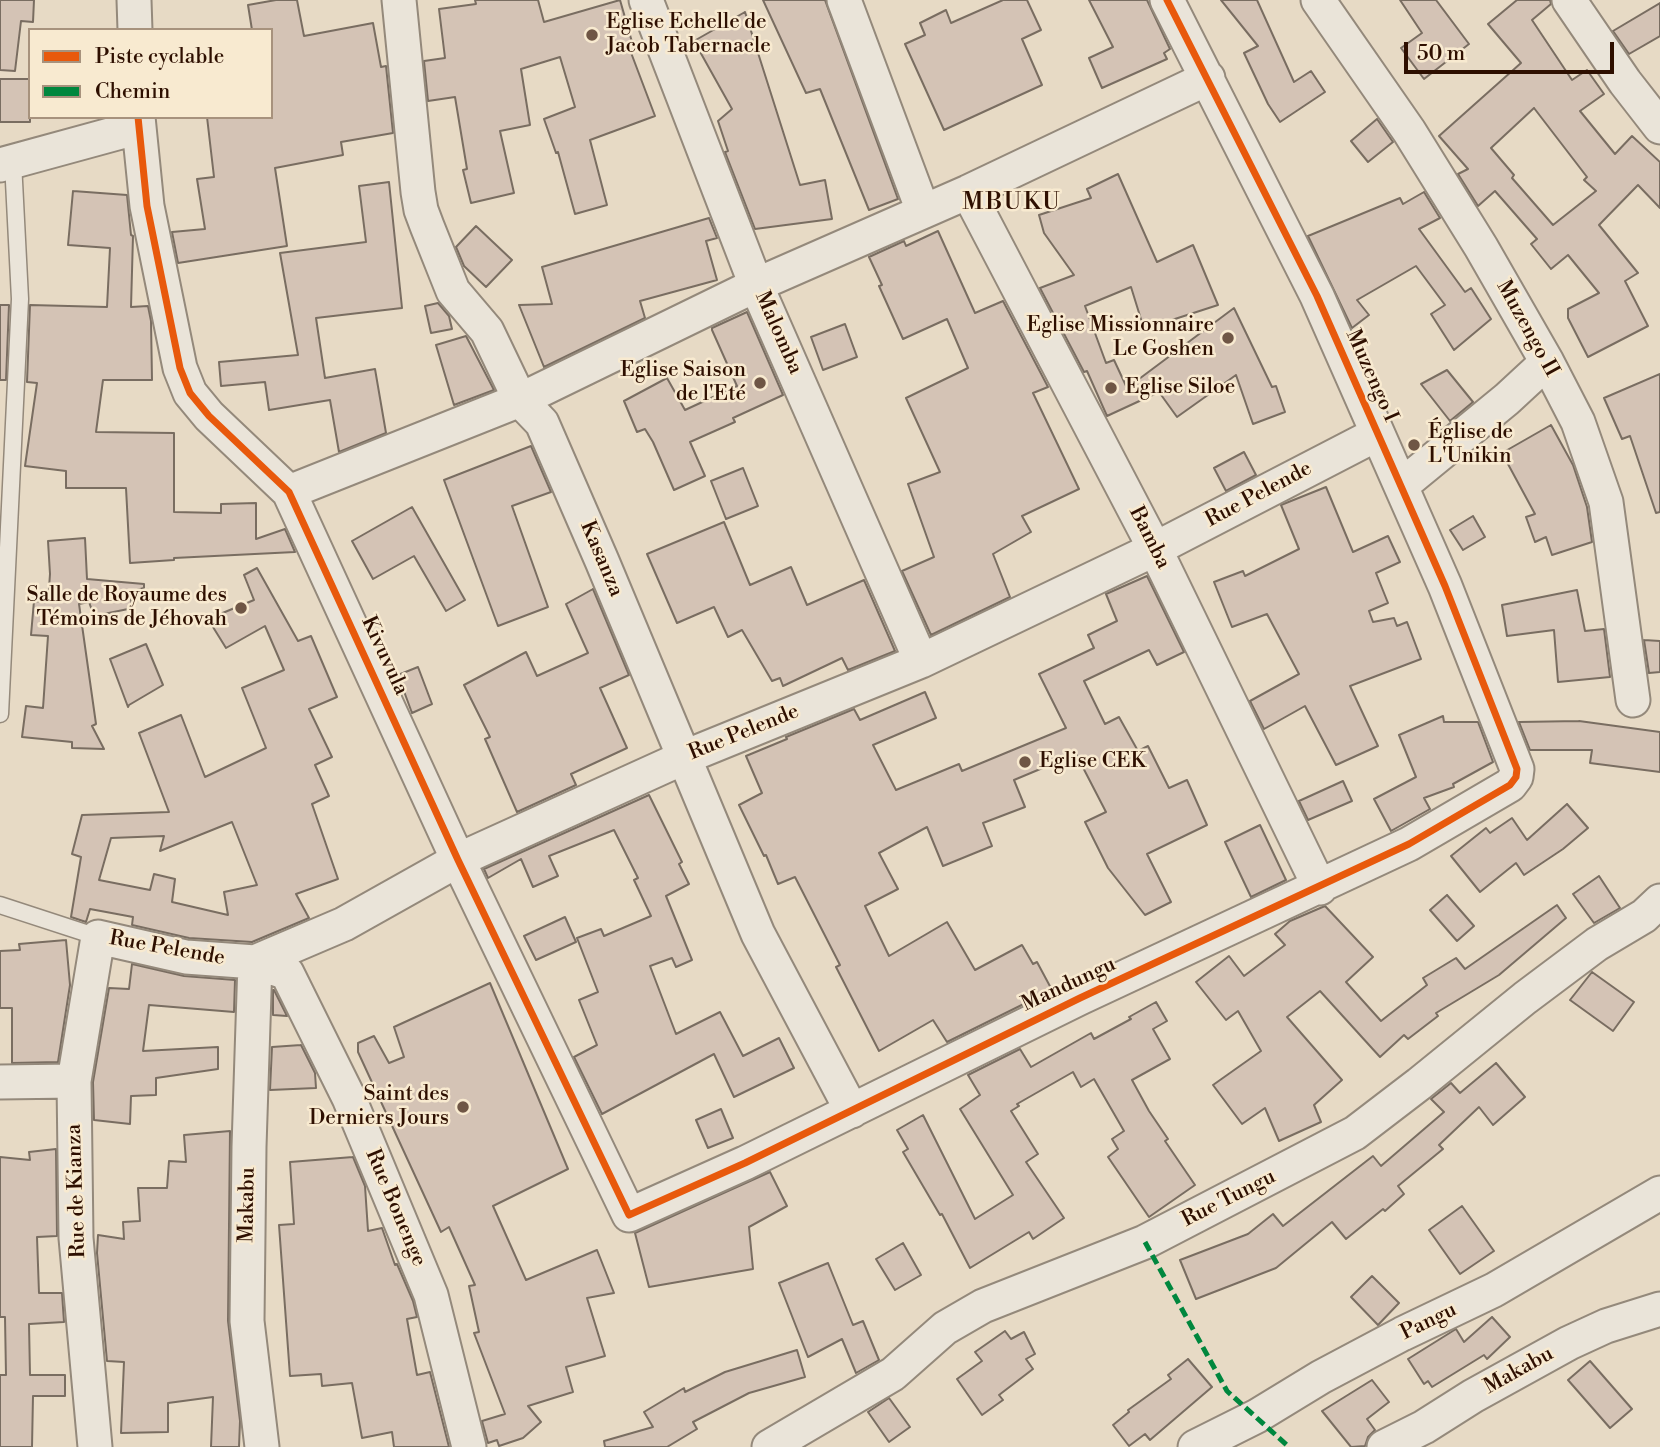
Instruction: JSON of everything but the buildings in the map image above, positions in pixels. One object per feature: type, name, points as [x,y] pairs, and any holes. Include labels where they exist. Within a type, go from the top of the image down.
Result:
[{"type":"street","points":[[134,0],[135,28]]},
{"type":"street","name":"Kasanza","points":[[399,0],[421,210],[453,291],[488,331],[520,400],[541,423],[758,934],[852,1111]]},
{"type":"street","name":"Malomba","points":[[646,0],[757,285],[921,660]]},
{"type":"street","points":[[844,0],[923,211]]},
{"type":"street","name":"Muzengo I","points":[[1167,0],[1317,296],[1450,598],[1517,769],[1516,776]]},
{"type":"street","name":"Muzengo II","points":[[1318,0],[1409,131],[1481,247],[1578,422],[1606,502],[1633,700]]},
{"type":"street","points":[[1569,0],[1625,82],[1660,127]]},
{"type":"street","points":[[289,492],[520,400],[757,285],[968,192],[1208,78]]},
{"type":"street","points":[[7,164],[138,122]]},
{"type":"street","name":"Kivuvula","points":[[138,122],[147,206],[180,368],[190,393],[209,416],[289,492],[458,860],[629,1215]]},
{"type":"street","name":"Bamba","points":[[968,192],[1155,549],[1320,888]]},
{"type":"street","points":[[1401,486],[1507,399],[1546,362]]},
{"type":"street","name":"Rue Pelende","points":[[98,937],[186,957],[255,962],[344,924],[458,860],[685,757],[921,660],[1155,549],[1377,434]]},
{"type":"street","name":"Mandungu","points":[[629,1215],[687,1190],[1080,998],[1320,888],[1409,844],[1510,785],[1516,776]]},
{"type":"street","name":"Rue Tungu","points":[[769,1447],[893,1374],[945,1328],[983,1306],[1145,1242],[1355,1133],[1525,998],[1597,944],[1644,916],[1660,901]]},
{"type":"street","name":"Rue de Kianza","points":[[95,1447],[76,1238],[74,1081],[98,937]]},
{"type":"street","name":"Makabu","points":[[255,962],[247,1321],[262,1447]]},
{"type":"street","name":"Rue Bonenge","points":[[255,962],[288,973],[349,1098],[431,1296],[469,1447]]},
{"type":"street","points":[[0,1082],[74,1081]]},
{"type":"street","name":"Pangu","points":[[1195,1447],[1257,1416],[1321,1377],[1402,1334],[1494,1290],[1660,1193]]},
{"type":"street","name":"Makabu","points":[[1384,1447],[1424,1427],[1473,1396],[1569,1343],[1605,1326],[1660,1309]]},
{"type":"lane","points":[[0,714],[20,299],[7,164]]},
{"type":"lane","points":[[0,905],[98,937]]},
{"type":"marked path","points":[[1145,1242],[1227,1391],[1289,1447]]},
{"type":"cycle path","points":[[138,119],[147,206],[180,368],[190,393],[209,416],[289,492],[458,860],[629,1215],[745,1163],[1080,998],[1409,844],[1510,785],[1516,777],[1517,769],[1445,586],[1317,296],[1167,0]]},
{"type":"place","name":"Eglise Echelle de Jacob Tabernacle","points":[[592,35]]},
{"type":"place","name":"Eglise Missionnaire Le Goshen","points":[[1228,338]]},
{"type":"place","name":"Eglise Saison de l'Eté","points":[[760,383]]},
{"type":"place","name":"Eglise Siloe","points":[[1111,388]]},
{"type":"place","name":"Église de L'Unikin","points":[[1414,445]]},
{"type":"place","name":"Salle de Royaume des Témoins de Jéhovah","points":[[241,608]]},
{"type":"place","name":"Eglise CEK","points":[[1025,762]]},
{"type":"place","name":"Saint des Derniers Jours","points":[[463,1107]]},
{"type":"district","name":"MBUKU","points":[[1012,203]]}]
